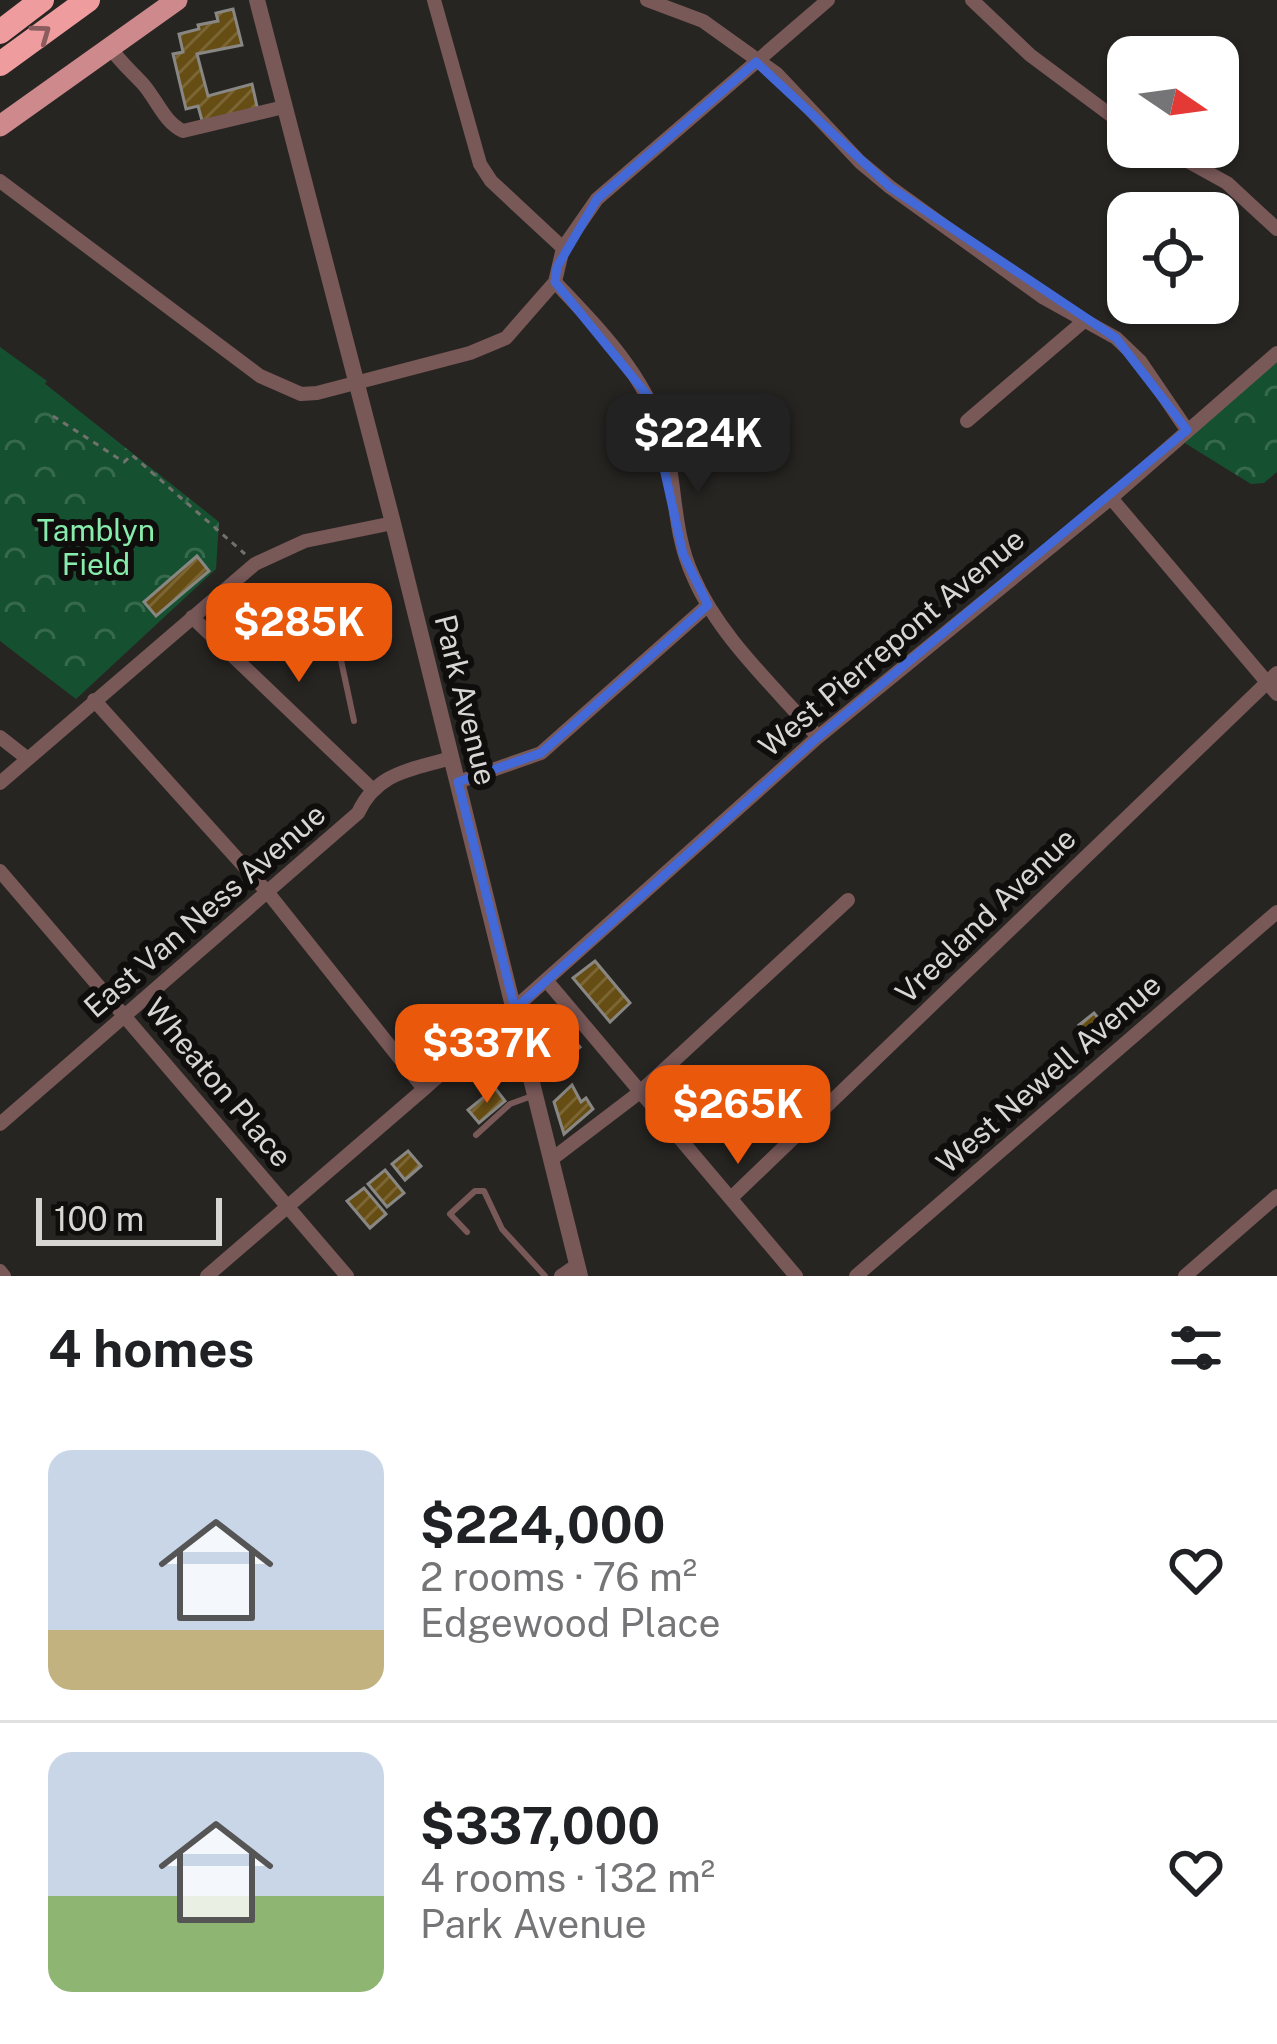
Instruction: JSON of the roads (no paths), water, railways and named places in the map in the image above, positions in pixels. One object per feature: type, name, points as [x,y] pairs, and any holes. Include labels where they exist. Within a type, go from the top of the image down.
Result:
[{"type":"highway","points":[[0,32],[42,0]]},
{"type":"highway","points":[[0,64],[87,1]]},
{"type":"main road","points":[[0,127],[177,0]]},
{"type":"street","name":"Park Avenue","points":[[257,0],[515,1009],[552,1159],[573,1272]]},
{"type":"street","points":[[434,0],[480,164],[491,181],[563,248]]},
{"type":"street","points":[[647,0],[703,21],[777,74],[890,187],[1015,279],[1116,338],[1134,354],[1186,430]]},
{"type":"street","points":[[0,181],[260,376],[301,394],[358,382],[487,348],[517,329],[555,282],[563,248],[597,199],[828,0]]},
{"type":"street","points":[[972,0],[1030,56],[1107,113]]},
{"type":"street","points":[[109,46],[173,126],[183,131],[284,107]]},
{"type":"street","points":[[1200,168],[1227,183],[1277,229]]},
{"type":"street","points":[[555,282],[621,353],[648,397],[665,444],[683,554],[708,605],[818,737]]},
{"type":"street","points":[[967,421],[1084,321]]},
{"type":"street","name":"West Pierrepont Avenue","points":[[207,1276],[818,737],[1111,498],[1277,353]]},
{"type":"street","points":[[1111,498],[1274,683]]},
{"type":"street","points":[[0,783],[255,563],[305,541],[393,523]]},
{"type":"street","points":[[458,782],[541,753],[708,605]]},
{"type":"street","points":[[192,617],[372,789]]},
{"type":"street","name":"Vreeland Avenue","points":[[731,1198],[1274,683]]},
{"type":"street","points":[[94,700],[269,894],[424,1089]]},
{"type":"street","points":[[0,737],[28,759]]},
{"type":"street","name":"East Van Ness Avenue","points":[[0,1124],[358,814],[372,789],[387,776],[451,758]]},
{"type":"street","name":"Wheaton Place","points":[[0,871],[347,1276]]},
{"type":"street","points":[[552,1159],[640,1092],[848,900]]},
{"type":"street","name":"West Newell Avenue","points":[[856,1276],[1277,912]]},
{"type":"street","points":[[546,980],[796,1276]]},
{"type":"street","points":[[1185,1276],[1277,1196]]},
{"type":"lane","points":[[237,659],[325,619],[333,623],[354,721]]},
{"type":"lane","points":[[476,1135],[510,1104],[536,1095]]},
{"type":"lane","points":[[467,1232],[450,1214],[475,1191],[484,1191],[502,1229],[545,1276]]},
{"type":"park label","name":"Tamblyn Field","points":[[96,548]]}]
